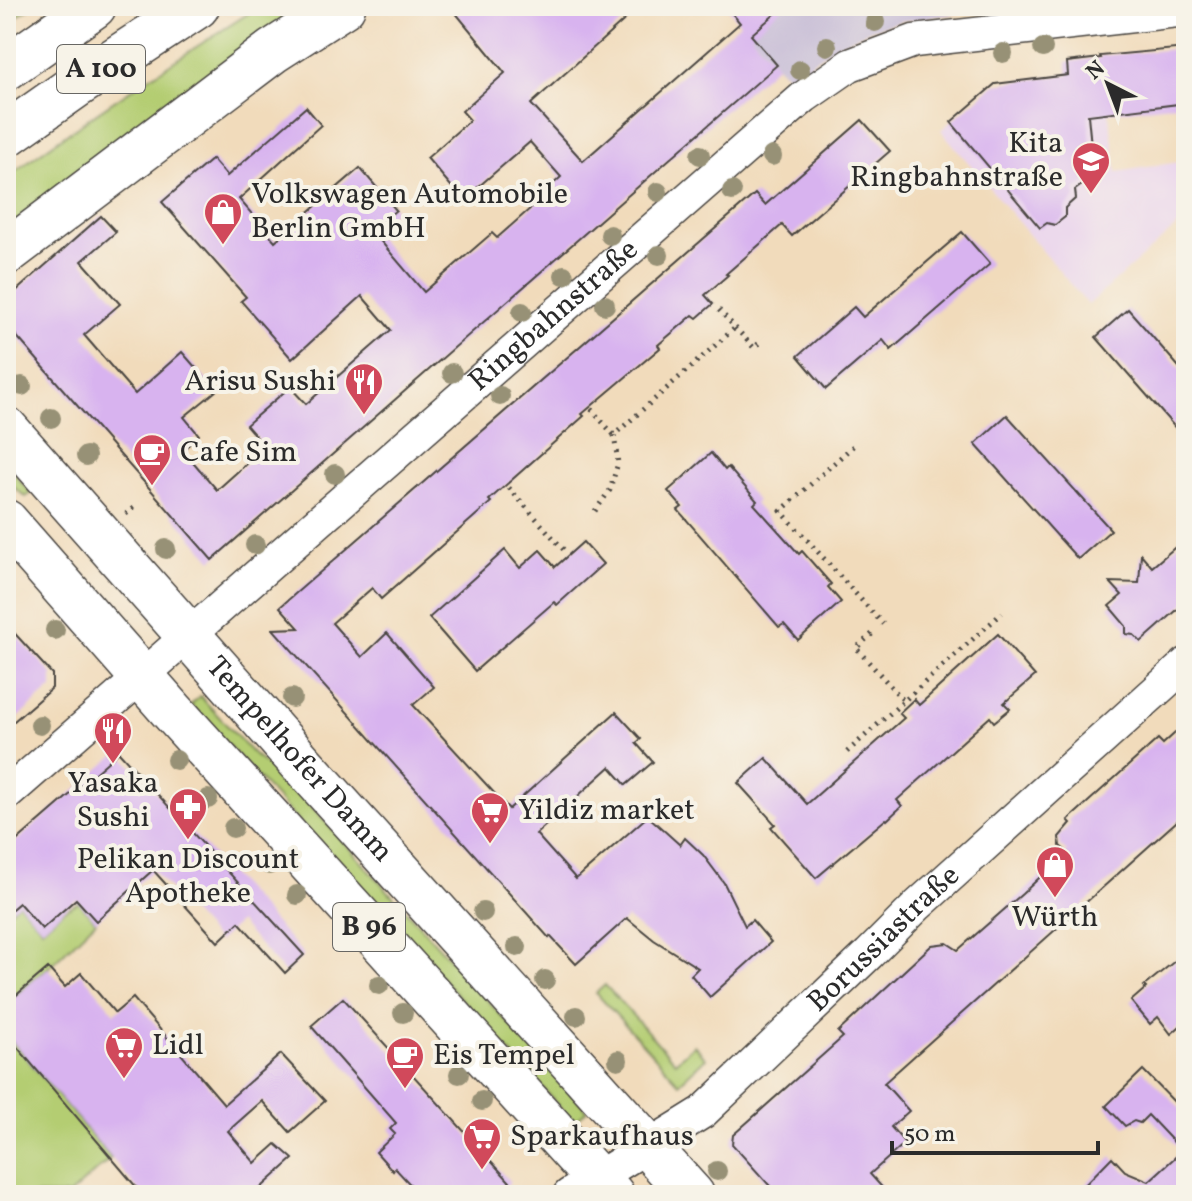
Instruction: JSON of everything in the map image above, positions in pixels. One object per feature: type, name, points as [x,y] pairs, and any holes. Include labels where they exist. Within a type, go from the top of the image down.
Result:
[{"type":"main road","name":"A 100","points":[[6,68],[94,6]]},
{"type":"main road","name":"A 100","points":[[6,135],[197,6]]},
{"type":"main road","points":[[6,253],[273,51],[343,6]]},
{"type":"main road","name":"Tempelhofer Damm","points":[[6,429],[188,636],[692,1195]]},
{"type":"main road","name":"Tempelhofer Damm","points":[[6,522],[593,1189]]},
{"type":"street","name":"Ringbahnstraße","points":[[6,795],[804,97],[840,72],[914,41],[1186,10]]},
{"type":"street","name":"Borussiastraße","points":[[593,1189],[648,1146],[703,1112],[918,905],[1186,664]]},
{"type":"path","points":[[719,310],[754,348],[760,342]]},
{"type":"path","points":[[614,435],[735,328]]},
{"type":"path","points":[[591,409],[614,435],[618,463],[610,490],[595,511]]},
{"type":"path","points":[[853,446],[781,511],[883,624]]},
{"type":"path","points":[[509,488],[564,550]]},
{"type":"path","points":[[126,515],[137,505]]},
{"type":"path","points":[[847,752],[1002,613]]},
{"type":"path","points":[[872,634],[856,648],[904,701]]},
{"type":"shaded area","points":[[726,6],[1020,6],[902,21],[872,29],[837,45],[791,81]]},
{"type":"shaded area","name":"Kita Ringbahnstraße","points":[[1101,58],[1117,172],[1186,161],[1186,218],[1088,305],[941,130],[974,102],[986,115],[998,84],[1068,75],[1067,62]]},
{"type":"green space","points":[[6,6],[32,6],[6,25]]},
{"type":"green space","points":[[260,6],[308,6],[6,232],[6,178],[163,68]]},
{"type":"green space","points":[[6,464],[31,493],[26,497],[6,481]]},
{"type":"green space","points":[[200,696],[254,755],[290,783],[587,1110],[574,1122],[191,705]]},
{"type":"green space","points":[[79,902],[96,921],[6,1004],[6,914],[19,903],[42,929],[61,912]]},
{"type":"green space","points":[[605,985],[675,1062],[694,1045],[706,1058],[679,1083],[596,993]]},
{"type":"green space","points":[[6,1034],[111,1158],[69,1195],[6,1195]]},
{"type":"building","points":[[450,6],[640,6],[531,104],[583,161],[740,23],[726,6],[784,6],[751,35],[777,65],[212,560],[6,324],[6,300],[101,216],[116,232],[82,261],[120,304],[84,335],[135,394],[182,352],[216,391],[184,417],[199,435],[183,450],[217,490],[265,447],[246,425],[290,387],[306,404],[391,330],[362,296],[292,359],[241,301],[246,297],[162,202],[212,159],[227,176],[306,107],[321,125],[239,199],[275,241],[360,168],[396,210],[372,231],[424,292],[492,233],[497,238],[561,177],[530,142],[463,200],[427,158],[470,120],[462,111],[505,73]]},
{"type":"building","points":[[1186,48],[1186,103],[1088,115],[1093,166],[1085,174],[1086,182],[1075,190],[1076,198],[1065,208],[1065,217],[1055,225],[1047,223],[1040,228],[951,122],[995,84],[1068,75],[1067,62]]},
{"type":"building","points":[[862,120],[890,151],[792,236],[782,225],[726,274],[705,295],[713,304],[697,318],[693,315],[658,345],[660,348],[582,414],[584,416],[489,500],[491,502],[381,599],[372,588],[332,623],[362,657],[387,633],[434,687],[413,705],[509,809],[616,712],[641,739],[636,743],[653,762],[626,785],[610,767],[536,834],[576,879],[648,816],[680,845],[685,838],[703,855],[724,883],[745,926],[752,920],[771,942],[710,997],[691,975],[698,968],[654,940],[627,918],[576,964],[549,938],[273,629],[299,628],[280,607],[755,194],[765,205]]},
{"type":"building","points":[[962,232],[990,264],[891,350],[883,340],[826,389],[798,356],[854,307],[863,317]]},
{"type":"building","points":[[1128,309],[1186,375],[1186,440],[1096,337]]},
{"type":"building","points":[[1007,415],[1111,530],[1078,559],[975,444]]},
{"type":"building","points":[[711,453],[725,470],[728,467],[757,501],[754,504],[799,554],[802,551],[831,584],[828,587],[841,602],[798,640],[784,624],[779,627],[678,510],[682,507],[668,491]]},
{"type":"building","points":[[1186,538],[1186,602],[1141,642],[1134,635],[1126,634],[1126,626],[1109,606],[1122,595],[1110,582],[1139,583],[1141,554],[1152,567]]},
{"type":"building","points":[[583,542],[603,564],[475,671],[429,618],[505,550],[520,568],[540,550],[555,567]]},
{"type":"building","points":[[6,624],[52,674],[52,688],[6,728]]},
{"type":"building","points":[[998,634],[1035,676],[1004,703],[1010,709],[994,722],[990,717],[897,800],[902,806],[887,820],[816,878],[771,827],[775,824],[738,783],[766,758],[807,804],[904,718],[899,713],[914,699],[919,705]]},
{"type":"building","points":[[1186,723],[1186,813],[884,1083],[909,1111],[891,1127],[905,1143],[870,1174],[889,1195],[778,1195],[732,1144],[733,1135],[843,1037],[838,1032],[932,945],[947,943],[958,950],[1022,894],[1067,852],[1060,846],[1059,837],[1071,823],[1068,820],[1158,739],[1163,744]]},
{"type":"building","points":[[119,752],[304,955],[285,973],[239,922],[218,942],[153,870],[96,921],[76,899],[42,929],[19,903],[6,914],[6,850]]},
{"type":"building","points":[[1186,952],[1186,1021],[1171,1034],[1158,1017],[1150,1024],[1131,1001],[1146,988],[1144,986]]},
{"type":"building","points":[[48,968],[65,987],[81,973],[115,1013],[133,998],[224,1104],[281,1054],[325,1101],[290,1132],[262,1101],[228,1131],[255,1163],[276,1144],[293,1159],[253,1195],[143,1195],[6,1034],[6,1004]]},
{"type":"building","points":[[343,998],[510,1182],[496,1195],[420,1195],[376,1152],[395,1134],[390,1129],[396,1123],[311,1026]]},
{"type":"building","points":[[1143,1070],[1186,1114],[1186,1195],[1075,1195],[1112,1157],[1125,1171],[1149,1181],[1182,1151],[1148,1115],[1140,1123],[1134,1121],[1125,1126],[1106,1106]]},
{"type":"place","name":"Kita Ringbahnstraße","points":[[1091,195]]},
{"type":"place","name":"Volkswagen Automobile Berlin GmbH","points":[[223,246]]},
{"type":"place","name":"Arisu Sushi","points":[[364,416]]},
{"type":"place","name":"Cafe Sim","points":[[152,487]]},
{"type":"place","name":"Yasaka Sushi","points":[[113,765]]},
{"type":"place","name":"Pelikan Discount Apotheke","points":[[188,841]]},
{"type":"place","name":"Yildiz market","points":[[490,845]]},
{"type":"place","name":"Würth","points":[[1055,899]]},
{"type":"place","name":"Lidl","points":[[124,1080]]},
{"type":"place","name":"Eis Tempel","points":[[405,1090]]},
{"type":"place","name":"Sparkaufhaus","points":[[482,1171]]}]
